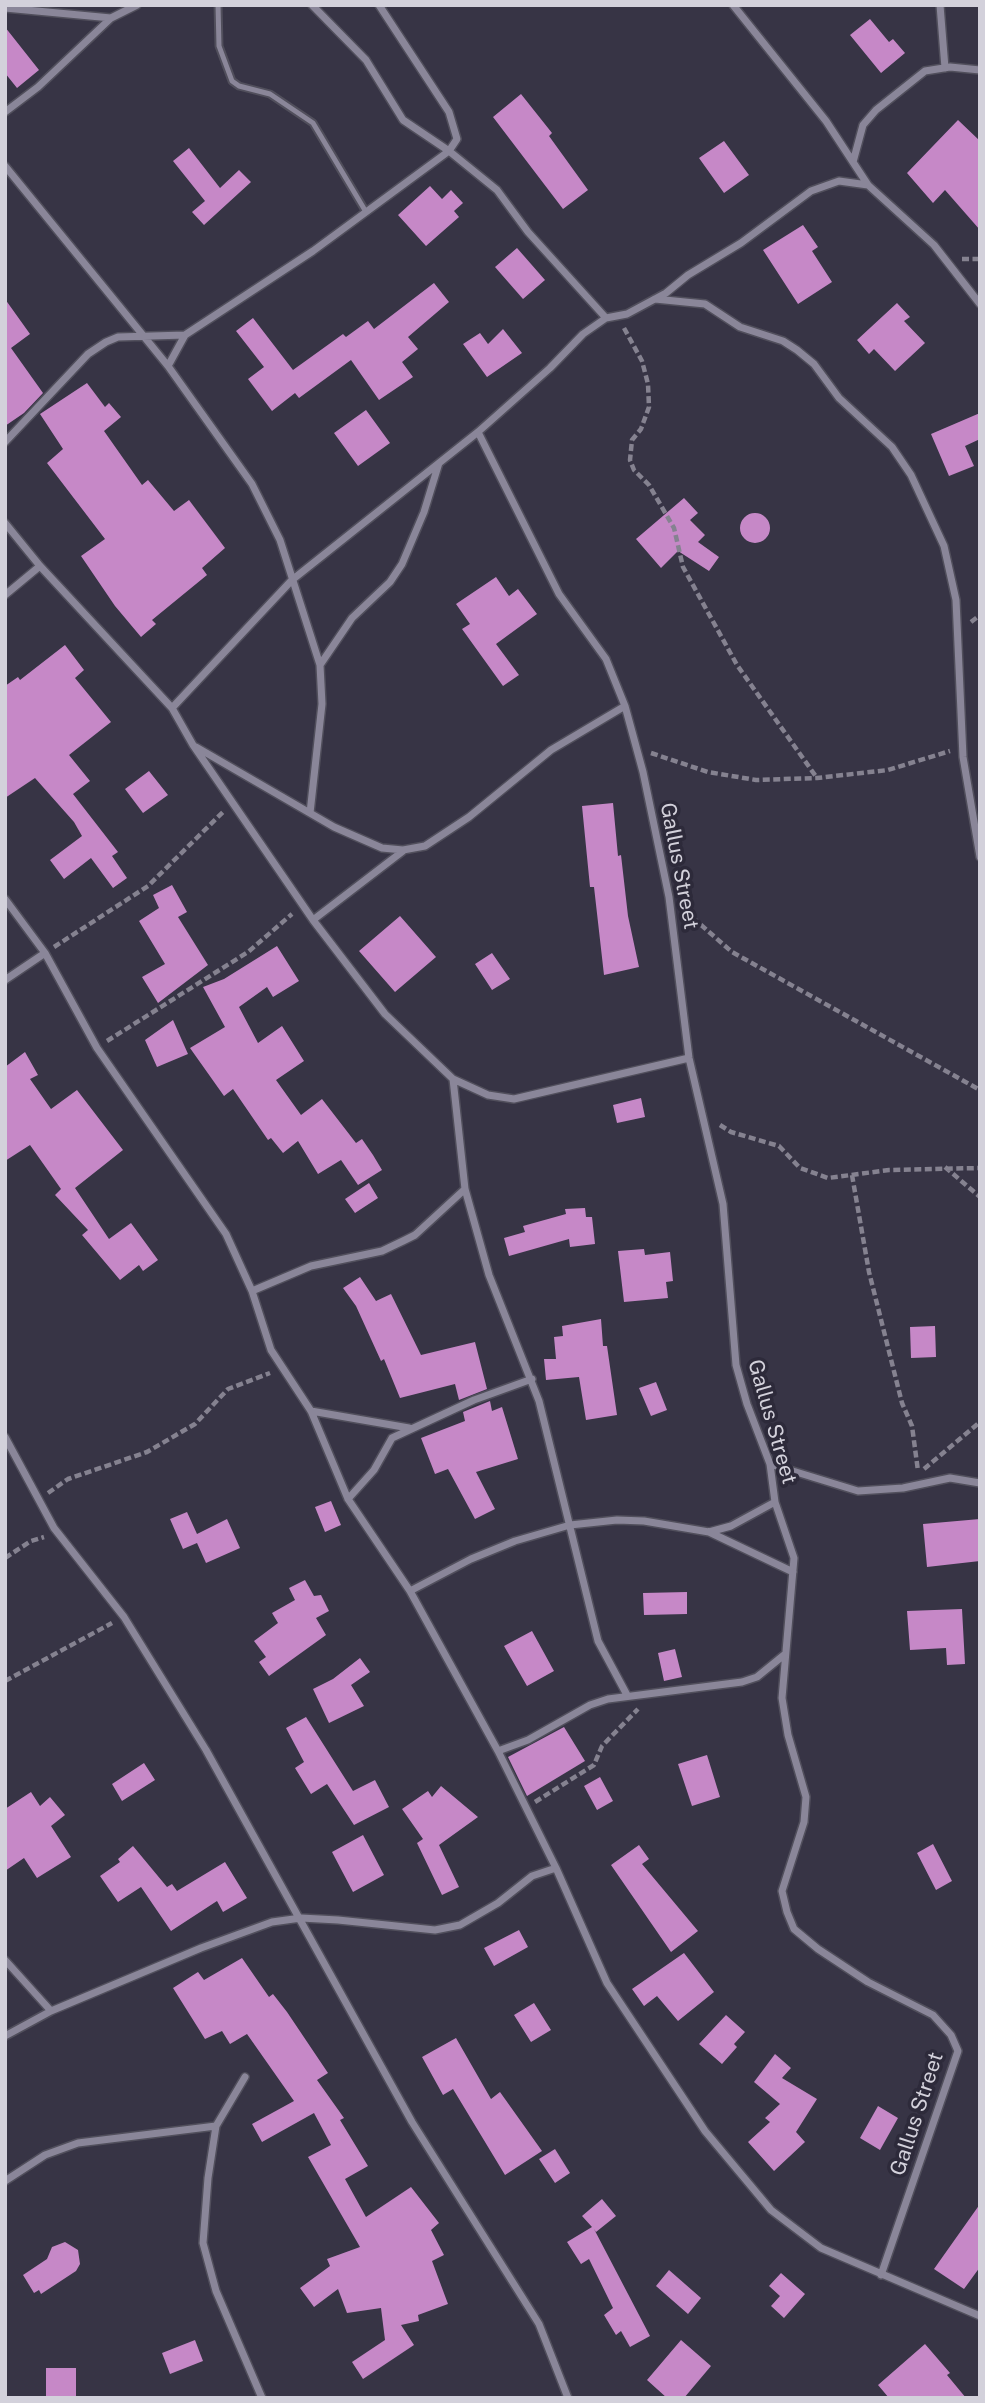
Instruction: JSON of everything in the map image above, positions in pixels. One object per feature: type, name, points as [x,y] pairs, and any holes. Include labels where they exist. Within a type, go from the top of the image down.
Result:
[{"type":"street","points":[[5,112],[38,87],[111,18],[137,5]]},
{"type":"street","points":[[312,5],[366,60],[403,120],[449,151],[497,190],[528,232],[606,318]]},
{"type":"street","points":[[168,366],[185,335],[366,212],[449,151],[457,139],[449,112],[379,5]]},
{"type":"street","points":[[733,5],[811,101],[868,185],[934,245],[980,304]]},
{"type":"street","points":[[940,5],[944,68]]},
{"type":"street","points":[[5,8],[111,18]]},
{"type":"street","points":[[853,162],[863,125],[876,110],[925,71],[944,68],[980,70]]},
{"type":"street","points":[[5,166],[168,366],[252,484],[272,519],[320,665],[322,704],[310,813]]},
{"type":"street","points":[[172,708],[292,580],[478,432],[550,368],[583,334],[606,318],[627,314],[654,299],[741,243],[811,191],[839,181],[868,185]]},
{"type":"street","points":[[654,299],[705,304],[740,327],[783,341],[814,364],[839,398],[892,447],[928,509],[944,546],[951,572],[956,600],[962,748],[980,857]]},
{"type":"street","points":[[5,442],[88,354],[118,337],[185,335]]},
{"type":"street","name":"Gallus Street","points":[[478,432],[559,594],[606,659],[625,706],[668,897],[688,1058],[723,1204],[736,1365],[769,1464],[775,1502],[794,1558],[782,1698],[788,1735],[806,1797],[804,1822],[782,1891],[794,1929],[868,1982],[933,2015],[951,2035],[958,2051],[881,2275]]},
{"type":"street","points":[[320,665],[352,618],[390,582],[402,564],[424,512],[439,463]]},
{"type":"street","points":[[5,523],[40,566],[172,708],[193,745],[301,905],[385,1014],[453,1079],[488,1095],[514,1099],[688,1058]]},
{"type":"street","points":[[5,595],[40,566]]},
{"type":"street","points":[[193,745],[310,813],[382,848],[403,850],[425,846],[458,824],[551,750],[625,706]]},
{"type":"street","points":[[313,920],[403,850]]},
{"type":"street","points":[[5,899],[45,953],[97,1048],[226,1234],[252,1291],[271,1350],[311,1411],[348,1499],[410,1591],[498,1751],[556,1868],[607,1983],[705,2130],[771,2210],[821,2248],[980,2316]]},
{"type":"street","points":[[5,980],[45,953]]},
{"type":"street","points":[[453,1079],[465,1189],[489,1275],[532,1379],[598,1641],[627,1695]]},
{"type":"street","points":[[252,1291],[311,1266],[382,1251],[403,1241],[415,1235],[465,1189]]},
{"type":"street","points":[[348,1499],[374,1470],[392,1438],[474,1400],[532,1379]]},
{"type":"street","points":[[311,1411],[410,1428]]},
{"type":"street","points":[[5,1437],[58,1533],[124,1617],[206,1750],[412,2122],[539,2324],[568,2398]]},
{"type":"street","points":[[769,1464],[858,1491],[903,1488],[950,1478],[980,1483]]},
{"type":"street","points":[[709,1532],[731,1526],[775,1502]]},
{"type":"street","points":[[410,1591],[482,1555],[570,1525],[644,1521],[709,1532],[793,1572]]},
{"type":"street","points":[[498,1751],[528,1740],[590,1705],[627,1695],[742,1682],[757,1677],[784,1655]]},
{"type":"street","points":[[5,2036],[51,2011],[201,1948],[272,1922],[301,1919],[435,1930],[460,1925],[498,1903],[533,1876],[556,1868]]},
{"type":"street","points":[[5,1959],[51,2011]]},
{"type":"street","points":[[244,2077],[216,2126],[208,2178],[203,2243],[216,2291],[262,2398]]},
{"type":"street","points":[[5,2181],[46,2155],[78,2143],[216,2126]]},
{"type":"lane","points":[[218,5],[219,46],[232,81],[239,86],[270,94],[313,123],[366,212]]},
{"type":"path","points":[[616,316],[635,344],[648,384],[649,407],[641,429],[632,440],[630,460],[634,470],[649,485],[674,528],[683,567],[737,665],[817,778]]},
{"type":"path","points":[[636,749],[708,772],[756,780],[817,778],[888,770],[962,748]]},
{"type":"path","points":[[45,953],[148,886],[233,803]]},
{"type":"path","points":[[668,897],[732,952],[980,1090]]},
{"type":"path","points":[[97,1048],[248,952],[301,905]]},
{"type":"path","points":[[704,1116],[731,1132],[779,1146],[808,1173],[828,1178],[944,1167],[980,1168]]},
{"type":"path","points":[[944,1167],[980,1197]]},
{"type":"path","points":[[852,1175],[869,1272],[902,1403],[912,1426],[918,1474],[980,1422]]},
{"type":"path","points":[[39,1500],[68,1479],[148,1452],[195,1423],[228,1389],[282,1368]]},
{"type":"path","points":[[5,1558],[31,1541],[58,1533]]},
{"type":"path","points":[[5,1681],[124,1617]]},
{"type":"path","points":[[526,1808],[594,1765],[602,1746],[613,1732],[657,1692]]},
{"type":"building","points":[[870,19],[889,42],[893,39],[905,53],[881,73],[850,35]]},
{"type":"building","points":[[5,27],[39,70],[17,88],[5,73]]},
{"type":"building","points":[[521,94],[552,133],[549,136],[588,190],[563,209],[493,117]]},
{"type":"building","points":[[958,120],[980,141],[980,230],[945,190],[933,203],[907,173]]},
{"type":"building","points":[[724,141],[749,175],[724,193],[699,158]]},
{"type":"building","points":[[189,148],[220,188],[239,170],[251,182],[204,225],[192,212],[205,201],[173,161]]},
{"type":"building","points":[[430,186],[442,199],[451,190],[463,203],[454,211],[459,217],[426,246],[398,215]]},
{"type":"building","points":[[803,225],[818,247],[812,251],[832,282],[798,304],[763,250]]},
{"type":"building","points":[[517,248],[545,280],[523,299],[495,267]]},
{"type":"building","points":[[434,283],[449,302],[408,337],[418,349],[402,362],[413,377],[379,400],[351,360],[299,398],[295,393],[272,411],[248,379],[264,367],[236,331],[253,318],[293,370],[343,334],[346,337],[368,321],[374,329]]},
{"type":"building","points":[[5,299],[30,334],[11,348],[43,393],[24,413],[5,426]]},
{"type":"building","points":[[897,303],[910,317],[904,321],[925,343],[895,371],[874,349],[869,354],[857,340]]},
{"type":"building","points":[[503,329],[522,353],[487,377],[463,344],[480,333],[488,344]]},
{"type":"building","points":[[87,383],[105,407],[109,403],[121,417],[104,431],[142,485],[148,480],[174,511],[189,500],[225,548],[202,568],[207,575],[152,620],[156,624],[141,637],[115,606],[81,556],[105,539],[47,463],[63,449],[40,414]]},
{"type":"building","points":[[366,410],[390,443],[358,466],[334,433]]},
{"type":"building","points":[[980,413],[980,439],[965,446],[974,466],[949,476],[931,434]]},
{"type":"building","points":[[684,498],[698,513],[690,520],[705,535],[698,542],[719,557],[709,571],[678,551],[661,568],[636,539]]},
{"type":"building","points":[[755,513],[766,517],[770,528],[766,539],[755,543],[744,539],[740,528],[744,517]]},
{"type":"building","points":[[496,577],[509,596],[518,589],[537,614],[496,644],[519,675],[503,686],[462,629],[470,624],[456,604]]},
{"type":"building","points":[[65,645],[84,670],[75,678],[111,722],[69,755],[90,781],[73,794],[118,852],[112,856],[127,878],[113,888],[91,858],[64,879],[50,860],[82,836],[74,822],[35,778],[5,798],[5,686],[18,677],[20,680]]},
{"type":"building","points":[[149,771],[168,795],[143,813],[125,789]]},
{"type":"building","points":[[613,803],[618,856],[621,855],[628,916],[639,967],[604,975],[594,887],[590,887],[582,806]]},
{"type":"building","points":[[172,885],[187,912],[178,917],[208,965],[158,1003],[142,977],[165,964],[139,921],[159,908],[153,895]]},
{"type":"building","points":[[400,916],[436,957],[395,992],[359,951]]},
{"type":"building","points":[[277,946],[299,981],[273,997],[267,987],[239,1007],[258,1043],[282,1026],[304,1061],[276,1080],[301,1115],[322,1099],[356,1143],[362,1139],[373,1155],[382,1170],[358,1185],[341,1160],[318,1174],[298,1141],[283,1153],[271,1138],[268,1140],[233,1089],[224,1096],[190,1048],[225,1027],[203,987],[224,979]]},
{"type":"building","points":[[492,953],[510,979],[492,990],[475,964]]},
{"type":"building","points":[[173,1020],[188,1054],[157,1067],[145,1040]]},
{"type":"building","points":[[25,1052],[38,1075],[30,1079],[51,1109],[77,1090],[123,1150],[75,1188],[109,1239],[131,1223],[158,1260],[143,1271],[139,1265],[120,1280],[82,1235],[88,1230],[55,1195],[61,1189],[30,1145],[5,1161],[5,1067]]},
{"type":"building","points":[[641,1098],[645,1117],[617,1123],[613,1105]]},
{"type":"building","points":[[369,1183],[378,1198],[355,1213],[345,1199]]},
{"type":"building","points":[[585,1208],[586,1217],[592,1217],[595,1244],[570,1247],[569,1239],[509,1256],[504,1238],[525,1232],[523,1226],[566,1214],[565,1209]]},
{"type":"building","points":[[644,1249],[645,1255],[670,1252],[673,1281],[666,1282],[668,1298],[624,1302],[618,1251]]},
{"type":"building","points":[[360,1277],[376,1301],[391,1294],[421,1355],[475,1342],[487,1389],[459,1400],[455,1384],[400,1398],[384,1359],[381,1361],[356,1306],[343,1288]]},
{"type":"building","points":[[601,1319],[603,1346],[607,1346],[617,1415],[586,1420],[579,1377],[546,1380],[544,1359],[556,1359],[554,1337],[563,1336],[562,1326]]},
{"type":"building","points":[[935,1326],[936,1357],[911,1358],[910,1327]]},
{"type":"building","points":[[656,1382],[667,1410],[651,1416],[639,1388]]},
{"type":"building","points":[[490,1401],[492,1411],[502,1407],[518,1459],[476,1472],[495,1509],[475,1519],[448,1469],[435,1474],[421,1438],[465,1421],[463,1412]]},
{"type":"building","points":[[331,1501],[341,1525],[325,1532],[315,1507]]},
{"type":"building","points":[[187,1512],[197,1534],[227,1519],[240,1548],[206,1563],[197,1543],[183,1549],[170,1519]]},
{"type":"building","points":[[980,1519],[980,1561],[927,1567],[923,1524]]},
{"type":"building","points":[[305,1580],[314,1596],[321,1595],[329,1611],[316,1618],[326,1635],[269,1676],[259,1662],[266,1657],[254,1641],[278,1623],[272,1613],[295,1600],[289,1588]]},
{"type":"building","points":[[687,1592],[687,1614],[644,1615],[643,1593]]},
{"type":"building","points":[[962,1609],[965,1664],[947,1665],[946,1648],[910,1650],[907,1611]]},
{"type":"building","points":[[532,1631],[554,1671],[527,1686],[504,1646]]},
{"type":"building","points":[[675,1649],[682,1677],[664,1681],[658,1653]]},
{"type":"building","points":[[360,1658],[370,1672],[351,1685],[364,1706],[329,1723],[313,1689],[333,1679]]},
{"type":"building","points":[[306,1717],[353,1791],[375,1780],[389,1807],[354,1825],[327,1784],[311,1794],[295,1768],[304,1762],[286,1728]]},
{"type":"building","points":[[564,1727],[585,1761],[527,1796],[508,1757]]},
{"type":"building","points":[[707,1755],[720,1797],[692,1806],[678,1764]]},
{"type":"building","points":[[144,1763],[155,1780],[122,1801],[112,1784]]},
{"type":"building","points":[[600,1777],[613,1801],[597,1810],[584,1786]]},
{"type":"building","points":[[441,1786],[478,1817],[439,1845],[459,1887],[442,1895],[417,1843],[423,1839],[402,1809],[428,1791],[432,1797]]},
{"type":"building","points":[[31,1792],[40,1806],[50,1797],[65,1815],[51,1826],[71,1857],[37,1878],[24,1858],[5,1871],[5,1809]]},
{"type":"building","points":[[363,1835],[384,1875],[353,1892],[332,1852]]},
{"type":"building","points":[[933,1844],[952,1881],[936,1890],[917,1853]]},
{"type":"building","points":[[639,1845],[649,1859],[642,1864],[698,1931],[671,1952],[611,1865]]},
{"type":"building","points":[[133,1846],[167,1887],[172,1884],[177,1891],[225,1862],[247,1898],[223,1912],[217,1901],[171,1931],[141,1887],[118,1902],[100,1876],[120,1862],[118,1859]]},
{"type":"building","points":[[519,1930],[528,1947],[494,1966],[484,1948]]},
{"type":"building","points":[[684,1953],[714,1992],[678,2021],[657,1996],[644,2006],[632,1989]]},
{"type":"building","points":[[242,1958],[269,1997],[273,1994],[287,2012],[328,2073],[317,2080],[344,2118],[340,2120],[368,2166],[345,2179],[366,2217],[411,2187],[439,2223],[431,2230],[444,2255],[432,2261],[448,2304],[418,2315],[419,2321],[401,2325],[414,2345],[363,2379],[352,2362],[385,2340],[381,2308],[347,2313],[338,2289],[314,2307],[300,2288],[330,2266],[327,2259],[360,2247],[308,2157],[331,2145],[314,2113],[262,2142],[252,2124],[294,2101],[247,2034],[230,2044],[222,2031],[205,2039],[173,1988],[198,1972],[204,1980]]},
{"type":"building","points":[[534,2003],[551,2030],[531,2042],[514,2015]]},
{"type":"building","points":[[726,2015],[745,2032],[734,2044],[737,2047],[722,2064],[699,2044]]},
{"type":"building","points":[[456,2038],[491,2099],[500,2092],[542,2151],[505,2175],[453,2089],[443,2095],[422,2057]]},
{"type":"building","points":[[775,2054],[791,2068],[782,2078],[817,2099],[796,2132],[805,2142],[774,2171],[748,2142],[770,2122],[765,2118],[780,2104],[754,2082]]},
{"type":"building","points":[[878,2106],[898,2118],[880,2150],[860,2138]]},
{"type":"building","points":[[555,2149],[570,2173],[555,2183],[539,2159]]},
{"type":"building","points":[[602,2199],[616,2216],[596,2232],[594,2229],[650,2336],[630,2347],[621,2331],[616,2335],[604,2315],[613,2308],[589,2259],[581,2264],[567,2242],[592,2227],[582,2216]]},
{"type":"building","points":[[980,2204],[980,2267],[964,2289],[934,2269]]},
{"type":"building","points":[[65,2242],[78,2250],[80,2264],[76,2271],[41,2294],[39,2290],[34,2293],[23,2275],[47,2259],[52,2247]]},
{"type":"building","points":[[669,2270],[701,2298],[688,2314],[656,2286]]},
{"type":"building","points":[[781,2273],[805,2294],[784,2318],[771,2306],[780,2296],[769,2286]]},
{"type":"building","points":[[195,2340],[203,2361],[170,2374],[162,2353]]},
{"type":"building","points":[[681,2340],[711,2366],[684,2398],[667,2398],[647,2380]]},
{"type":"building","points":[[925,2344],[950,2373],[947,2375],[966,2398],[889,2398],[878,2385]]},
{"type":"building","points":[[46,2368],[76,2368],[76,2398],[46,2398]]}]
